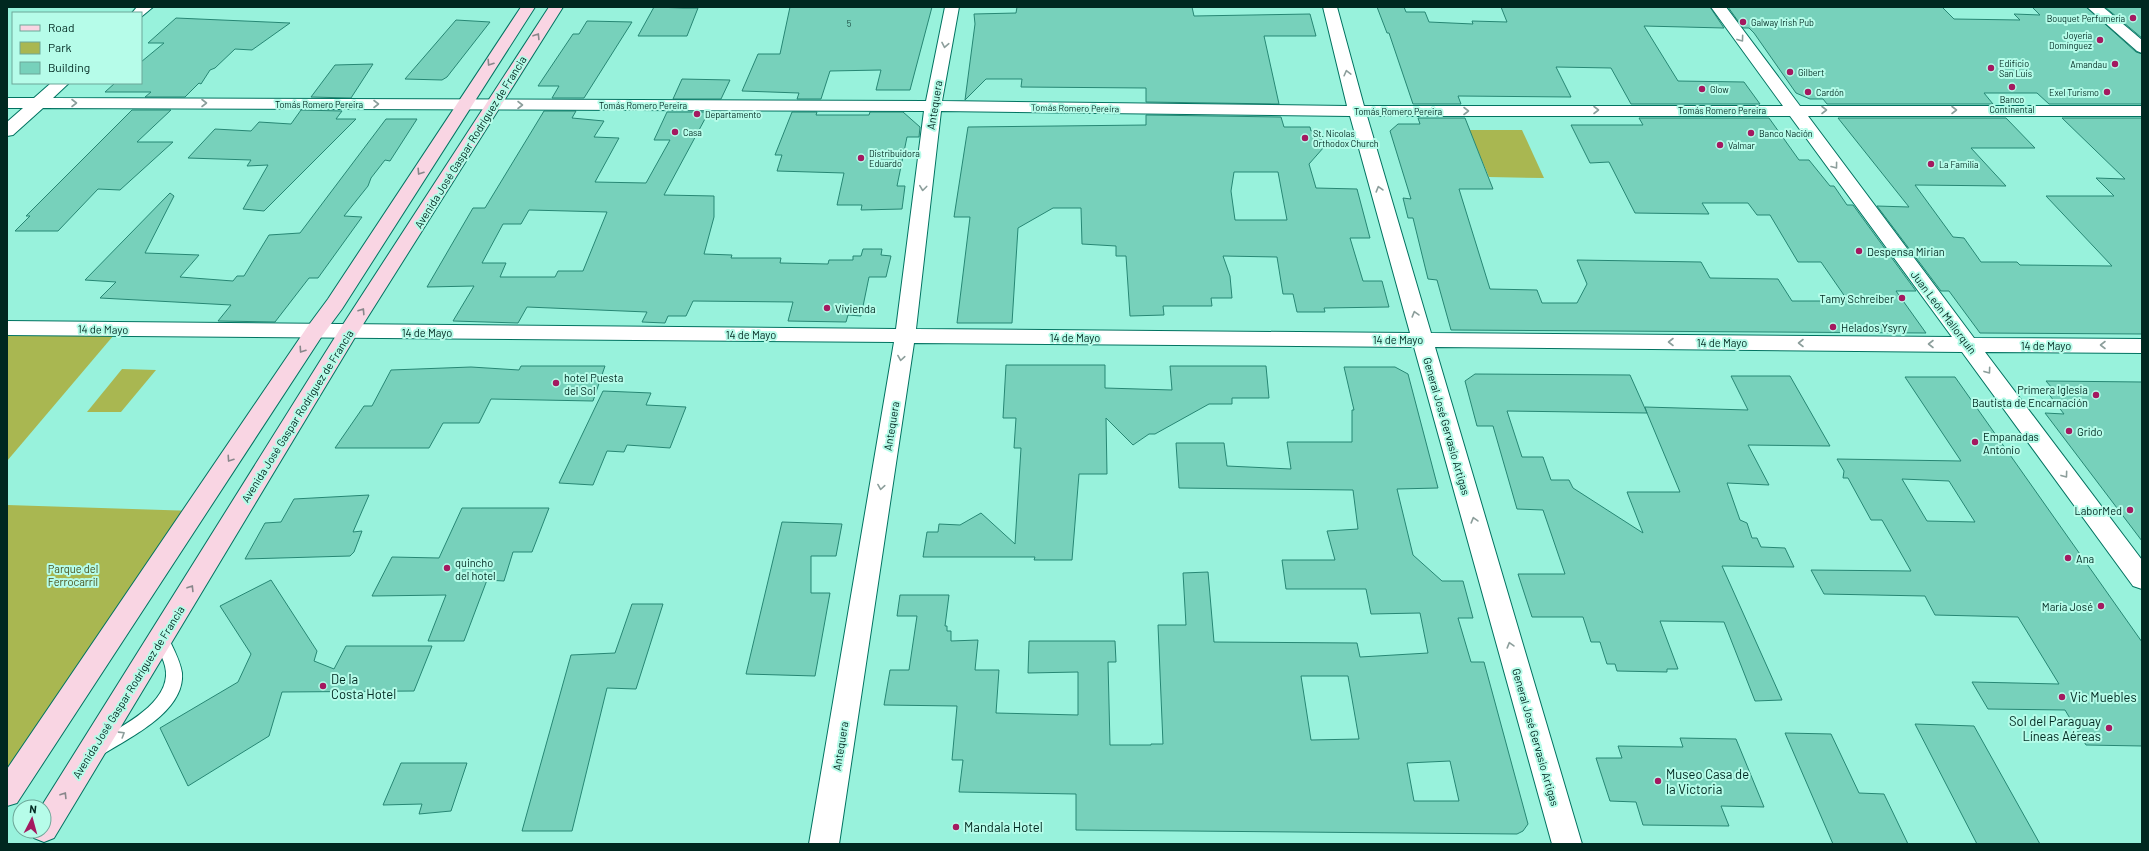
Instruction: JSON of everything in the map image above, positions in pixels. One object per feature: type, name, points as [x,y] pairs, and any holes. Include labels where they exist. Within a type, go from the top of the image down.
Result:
[{"type":"main road","points":[[7,793],[315,331],[335,304],[463,104],[528,7]]},
{"type":"main road","name":"Avenida José Gaspar Rodríguez de Francia","points":[[52,815],[349,331],[556,7]]},
{"type":"street","name":"Antequera","points":[[824,844],[905,336],[933,106],[952,7]]},
{"type":"street","name":"General José Gervasio Artigas","points":[[1330,7],[1357,111],[1567,844]]},
{"type":"street","name":"Juan León Mallorquín","points":[[1718,7],[2142,579]]},
{"type":"street","points":[[2094,7],[2142,48]]},
{"type":"street","points":[[7,131],[60,84]]},
{"type":"street","name":"Tomás Romero Pereira","points":[[7,103],[933,106],[1357,111],[2142,111]]},
{"type":"street","name":"14 de Mayo","points":[[7,328],[2142,346]]},
{"type":"lane","points":[[89,754],[144,720],[162,706],[172,690],[174,675],[161,638]]},
{"type":"green space","points":[[1469,130],[1522,130],[1544,178],[1489,177]]},
{"type":"green space","points":[[7,328],[119,329],[7,461]]},
{"type":"green space","points":[[122,369],[156,370],[121,412],[87,412]]},
{"type":"green space","name":"Parque del Ferrocarril","points":[[7,505],[195,511],[7,795]]},
{"type":"building","points":[[654,7],[698,8],[687,36],[638,36]]},
{"type":"building","points":[[790,7],[932,7],[910,90],[876,90],[881,70],[830,71],[821,99],[797,99],[799,93],[742,91],[758,54],[780,54]]},
{"type":"building","points":[[1017,7],[1192,7],[1194,16],[1310,14],[1316,36],[1264,36],[1279,104],[1146,102],[1146,88],[1021,87],[1022,79],[986,79],[965,100],[975,24],[974,14],[1016,13]]},
{"type":"building","points":[[1377,7],[1404,7],[1406,12],[1425,12],[1429,22],[1473,24],[1472,21],[1507,22],[1501,7],[1710,7],[1724,28],[1644,26],[1678,81],[1744,82],[1760,104],[1631,104],[1611,68],[1556,67],[1571,97],[1458,96],[1461,104],[1413,104],[1389,33],[1387,33]]},
{"type":"building","points":[[1728,7],[1942,7],[1954,19],[2020,20],[2014,14],[2040,15],[2032,7],[2086,7],[2136,52],[2142,54],[2142,104],[2049,104],[2037,93],[1984,93],[1993,104],[1827,104],[1823,99],[1810,99],[1796,93],[1754,33],[1749,28],[1743,28]]},
{"type":"building","points":[[2105,7],[2142,7],[2142,38]]},
{"type":"building","points":[[176,18],[290,23],[252,50],[235,49],[215,68],[210,70],[201,84],[199,83],[185,97],[145,97],[151,92],[105,92],[114,84],[142,84],[142,61],[164,43],[148,43]]},
{"type":"building","points":[[456,20],[490,22],[447,77],[442,80],[405,79]]},
{"type":"building","points":[[587,21],[632,22],[584,98],[552,98],[559,86],[538,86],[573,34],[579,34]]},
{"type":"building","points":[[373,64],[351,98],[311,97],[335,65]]},
{"type":"building","points":[[682,79],[730,80],[721,99],[673,99]]},
{"type":"building","points":[[132,110],[171,110],[137,142],[173,142],[120,190],[98,189],[58,231],[15,231],[30,216],[26,216]]},
{"type":"building","points":[[301,110],[342,111],[336,119],[356,119],[264,211],[243,209],[268,165],[247,166],[251,160],[188,158],[215,129],[251,131],[259,122],[291,124]]},
{"type":"building","points":[[544,111],[576,111],[572,118],[604,121],[594,137],[619,138],[595,182],[646,183],[670,140],[654,140],[667,112],[715,112],[713,117],[706,117],[664,195],[714,196],[714,217],[704,254],[732,255],[731,258],[781,258],[780,263],[828,264],[829,260],[853,260],[853,256],[861,256],[863,249],[882,249],[881,255],[891,256],[886,277],[869,277],[861,316],[848,315],[846,322],[788,321],[793,302],[693,301],[686,316],[668,316],[665,323],[642,322],[647,312],[527,307],[518,323],[453,321],[474,286],[427,287],[473,208],[485,208]],"holes":[[[529,210],[607,212],[583,271],[558,271],[555,277],[500,277],[506,263],[482,263],[503,224],[521,224]]]},
{"type":"building","points":[[792,112],[817,112],[816,115],[869,115],[870,112],[903,112],[920,127],[919,137],[907,137],[897,186],[905,186],[902,209],[861,210],[862,205],[837,205],[844,173],[777,171],[782,155],[775,155]]},
{"type":"building","points":[[1146,115],[1281,117],[1284,127],[1310,127],[1311,131],[1319,131],[1324,147],[1309,164],[1316,188],[1357,189],[1370,238],[1350,238],[1363,281],[1382,281],[1389,307],[1324,308],[1325,312],[1297,312],[1293,294],[1283,294],[1277,257],[1223,256],[1230,276],[1232,298],[1211,298],[1212,306],[1163,306],[1164,315],[1130,316],[1126,256],[1116,256],[1116,246],[1082,244],[1081,208],[1053,208],[1018,228],[1012,323],[957,323],[970,217],[954,217],[968,127],[1146,125]],"holes":[[[1234,172],[1278,172],[1287,220],[1235,220],[1231,191]]]},
{"type":"building","points":[[1418,118],[1465,118],[1493,189],[1459,189],[1490,289],[1537,290],[1542,303],[1577,303],[1587,284],[1577,260],[1701,262],[1710,278],[1778,279],[1792,301],[1848,301],[1821,262],[1798,262],[1770,215],[1757,215],[1748,203],[1702,203],[1709,214],[1635,213],[1609,162],[1590,163],[1571,125],[1643,125],[1639,118],[1769,118],[1799,160],[1809,160],[1830,186],[1834,186],[1847,205],[1853,205],[1916,291],[1896,291],[1926,333],[1451,330],[1437,280],[1428,279],[1413,218],[1408,218],[1403,198],[1411,199],[1390,131],[1398,124],[1420,124]]},
{"type":"building","points":[[1838,118],[2006,118],[2035,148],[1971,148],[2006,186],[1915,185],[1953,237],[1964,238],[1981,262],[2017,262],[2020,265],[2112,266],[2046,196],[2114,196],[2096,178],[2125,179],[2062,118],[2142,118],[2142,334],[1980,333],[1949,291],[1941,291],[1877,206],[1909,207]]},
{"type":"building","points":[[386,119],[417,119],[390,161],[385,160],[371,178],[368,186],[344,216],[362,217],[318,278],[309,278],[275,322],[218,321],[231,305],[100,298],[116,282],[85,280],[170,193],[174,196],[145,253],[199,255],[180,277],[233,281],[237,276],[244,276],[269,235],[300,233]]},
{"type":"building","points":[[1006,365],[1105,365],[1105,388],[1172,390],[1170,366],[1266,366],[1269,398],[1232,398],[1232,404],[1209,404],[1155,434],[1149,434],[1133,445],[1106,418],[1107,474],[1079,474],[1072,560],[1034,560],[1035,557],[923,557],[927,532],[938,532],[939,524],[960,525],[981,513],[1015,544],[1021,448],[1014,448],[1016,418],[1003,418]]},
{"type":"building","points":[[521,366],[605,366],[593,401],[491,399],[479,423],[443,423],[429,448],[335,448],[364,406],[372,406],[391,370],[471,367],[519,370]]},
{"type":"building","points":[[1344,367],[1395,367],[1408,374],[1438,488],[1397,489],[1413,555],[1442,581],[1463,581],[1473,618],[1458,618],[1471,662],[1484,662],[1528,824],[1523,831],[1517,834],[1076,830],[1076,794],[959,792],[963,760],[952,760],[957,706],[884,705],[890,670],[909,670],[917,616],[897,616],[900,595],[949,595],[945,626],[947,626],[947,631],[951,631],[951,641],[978,640],[975,670],[999,670],[996,713],[1078,715],[1078,672],[1028,673],[1029,641],[1115,641],[1116,662],[1108,662],[1110,745],[1163,744],[1158,625],[1186,625],[1183,573],[1208,572],[1214,642],[1357,643],[1360,657],[1428,653],[1420,613],[1371,614],[1366,589],[1286,589],[1282,560],[1335,560],[1327,531],[1358,529],[1353,490],[1179,488],[1176,443],[1224,443],[1227,466],[1291,469],[1287,442],[1352,442],[1352,410],[1354,410]],"holes":[[[1301,676],[1348,676],[1359,739],[1311,740]],[[1450,761],[1459,801],[1414,801],[1407,763]]]},
{"type":"building","points":[[1475,374],[1630,375],[1647,413],[1645,407],[1748,410],[1731,376],[1790,376],[1830,446],[1748,445],[1769,485],[1727,483],[1740,520],[1747,523],[1752,538],[1757,538],[1761,547],[1785,548],[1794,567],[1722,566],[1782,700],[1755,701],[1724,622],[1660,621],[1678,669],[1667,669],[1667,672],[1617,671],[1615,664],[1607,664],[1600,642],[1591,642],[1583,617],[1532,617],[1518,574],[1565,574],[1543,510],[1517,509],[1493,426],[1477,426],[1465,381]],"holes":[[[1507,411],[1647,413],[1680,492],[1627,492],[1643,533],[1573,488],[1569,480],[1551,480],[1543,457],[1522,457]]]},
{"type":"building","points":[[1905,377],[1955,377],[2142,642],[2142,746],[2086,745],[2065,710],[1988,709],[1972,682],[2059,684],[2018,617],[1935,615],[1925,596],[1824,594],[1811,570],[1911,571],[1882,520],[1871,520],[1848,478],[1843,478],[1844,471],[1837,459],[1961,461]],"holes":[[[1902,479],[1949,481],[1975,522],[1927,521]]]},
{"type":"building","points":[[2046,381],[2142,382],[2142,541],[2045,413],[2064,414],[2044,388],[2052,388]]},
{"type":"building","points":[[603,391],[651,393],[646,405],[686,407],[670,448],[627,445],[624,452],[607,451],[593,485],[559,483]]},
{"type":"building","points":[[369,495],[353,532],[362,531],[354,552],[350,556],[245,559],[265,523],[281,522],[294,499]]},
{"type":"building","points":[[462,508],[549,508],[532,552],[513,552],[504,581],[487,580],[464,641],[428,641],[446,595],[372,596],[392,557],[439,558]]},
{"type":"building","points":[[782,522],[842,524],[836,556],[811,556],[811,593],[830,593],[815,676],[746,674]]},
{"type":"building","name":"De la Costa Hotel","points":[[271,580],[317,651],[314,661],[334,669],[346,646],[432,646],[414,691],[282,692],[269,736],[188,786],[160,728],[238,682],[251,654],[220,606]]},
{"type":"building","points":[[632,604],[663,604],[636,689],[607,688],[572,831],[522,831],[571,655],[615,653]]},
{"type":"building","points":[[1915,724],[1974,726],[2040,844],[1977,844]]},
{"type":"building","points":[[1785,733],[1831,734],[1859,793],[1884,794],[1908,844],[1833,844]]},
{"type":"building","name":"Museo Casa de la Victoria","points":[[1680,738],[1736,739],[1764,807],[1721,806],[1729,826],[1643,825],[1636,802],[1610,801],[1596,758],[1622,758],[1618,746],[1683,747]]},
{"type":"building","points":[[401,763],[467,763],[451,811],[419,814],[422,804],[383,805]]},
{"type":"place","name":"Bouquet Perfumería","points":[[2133,18]]},
{"type":"place","name":"Galway Irish Pub","points":[[1743,22]]},
{"type":"place","name":"Joyería Domínguez","points":[[2100,40]]},
{"type":"place","name":"Amandau","points":[[2115,64]]},
{"type":"place","name":"Edificio San Luis","points":[[1991,68]]},
{"type":"place","name":"Gilbert","points":[[1790,72]]},
{"type":"place","name":"Banco Continental","points":[[2012,87]]},
{"type":"place","name":"Glow","points":[[1702,89]]},
{"type":"place","name":"Cardón","points":[[1808,92]]},
{"type":"place","name":"Exel Turismo","points":[[2107,92]]},
{"type":"place","name":"Departamento","points":[[697,114]]},
{"type":"place","name":"Casa","points":[[675,132]]},
{"type":"place","name":"Banco Nación","points":[[1751,133]]},
{"type":"place","name":"St. Nicolas Orthodox Church","points":[[1305,138]]},
{"type":"place","name":"Valmar","points":[[1720,145]]},
{"type":"place","name":"Distribuidora Eduardo","points":[[861,158]]},
{"type":"place","name":"La Familia","points":[[1931,164]]},
{"type":"place","name":"Despensa Mirian","points":[[1859,251]]},
{"type":"place","name":"Tamy Schreiber","points":[[1902,298]]},
{"type":"place","name":"Vivienda","points":[[827,308]]},
{"type":"place","name":"Helados Ysyry","points":[[1833,327]]},
{"type":"place","name":"hotel Puesta del Sol","points":[[556,383]]},
{"type":"place","name":"Primera Iglesia Bautista de Encarnación","points":[[2096,395]]},
{"type":"place","name":"Grido","points":[[2069,431]]},
{"type":"place","name":"Empanadas Antonio","points":[[1975,442]]},
{"type":"place","name":"LaborMed","points":[[2130,510]]},
{"type":"place","name":"Ana","points":[[2068,558]]},
{"type":"place","name":"quincho del hotel","points":[[447,568]]},
{"type":"place","name":"María José","points":[[2101,606]]},
{"type":"place","name":"De la Costa Hotel","points":[[323,686]]},
{"type":"place","name":"Vic Muebles","points":[[2062,697]]},
{"type":"place","name":"Sol del Paraguay Líneas Aéreas","points":[[2109,728]]},
{"type":"place","name":"Museo Casa de la Victoria","points":[[1658,781]]},
{"type":"place","name":"Mandala Hotel","points":[[956,827]]}]
